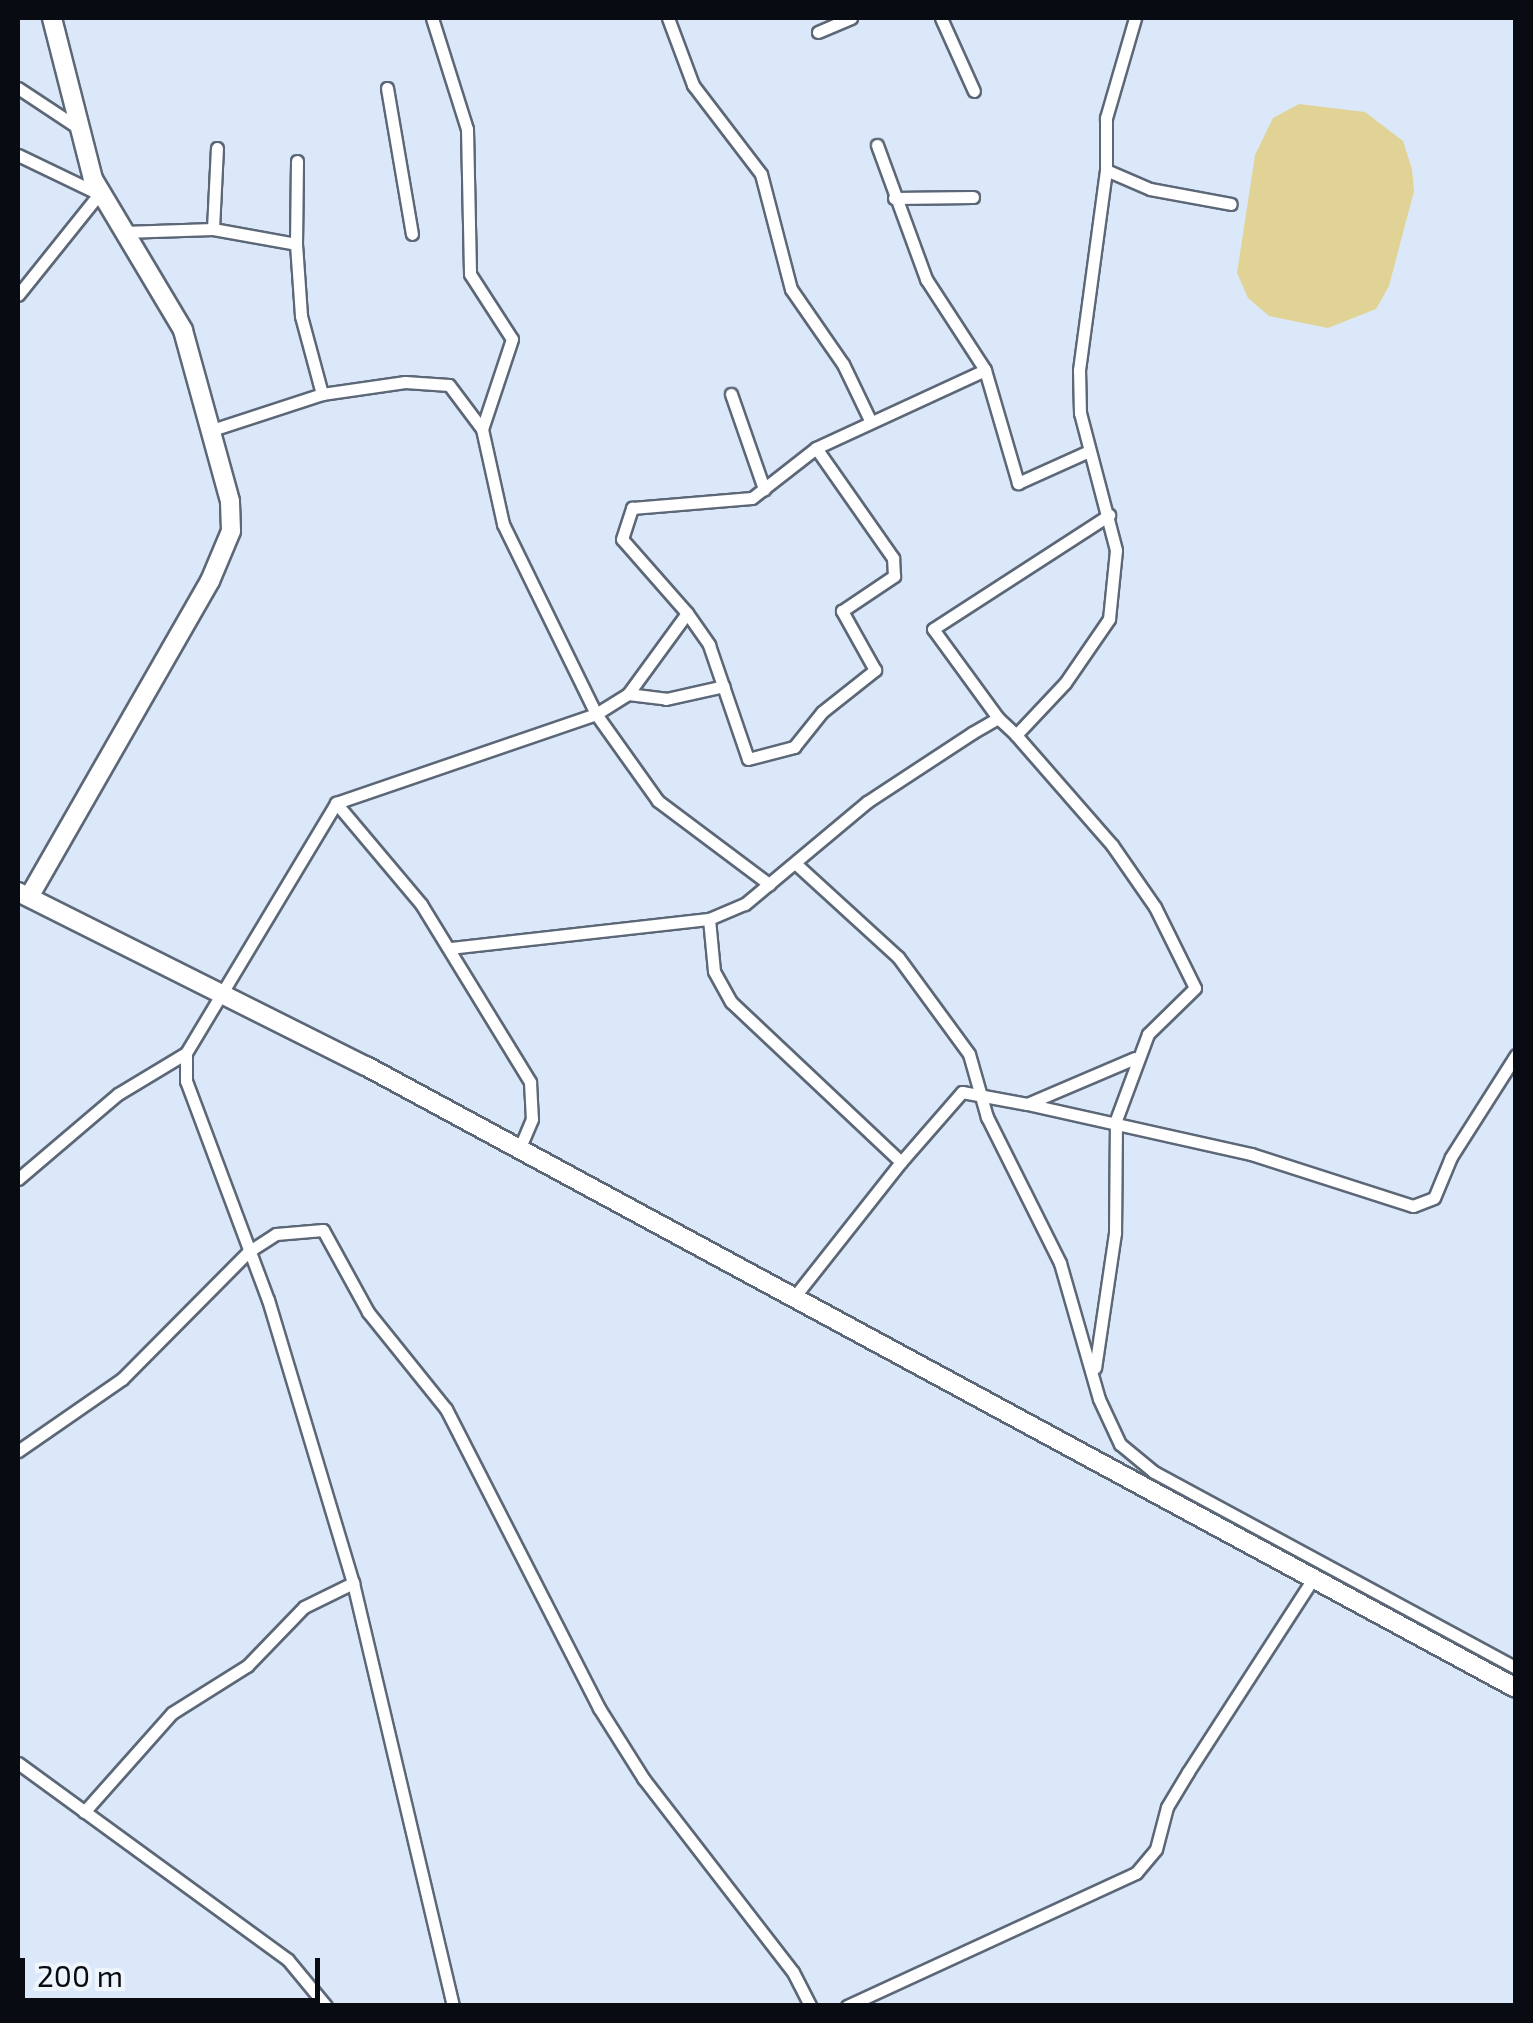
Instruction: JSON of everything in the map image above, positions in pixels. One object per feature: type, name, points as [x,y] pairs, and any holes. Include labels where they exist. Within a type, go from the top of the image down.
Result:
[{"type":"main road","points":[[52,18],[77,127],[100,194],[175,308],[230,502],[226,552],[23,894],[226,993],[795,1296],[1516,1688]]},
{"type":"street","points":[[432,18],[467,129],[470,274],[512,339],[482,429]]},
{"type":"street","points":[[668,18],[694,84],[761,174],[791,289],[843,364],[870,420]]},
{"type":"street","points":[[818,32],[850,18]]},
{"type":"street","points":[[941,18],[974,91]]},
{"type":"street","points":[[1016,735],[1065,683],[1109,619],[1116,550],[1089,450],[1079,370],[1106,170],[1106,118],[1135,18]]},
{"type":"street","points":[[18,88],[77,127]]},
{"type":"street","points":[[387,88],[412,234]]},
{"type":"street","points":[[877,145],[894,198],[935,296],[984,370],[1018,483],[1089,450]]},
{"type":"street","points":[[212,229],[217,148]]},
{"type":"street","points":[[18,155],[100,194],[67,226],[18,296]]},
{"type":"street","points":[[296,162],[301,316],[322,394]]},
{"type":"street","points":[[1106,170],[1150,189],[1231,204]]},
{"type":"street","points":[[894,198],[973,196]]},
{"type":"street","points":[[123,232],[212,229],[296,244]]},
{"type":"street","points":[[816,448],[894,558],[894,576],[842,611],[875,670],[822,712],[794,747],[755,759],[742,755],[724,686],[705,636],[630,552],[622,538],[625,516],[646,505],[739,503],[764,489],[816,448],[984,370]]},
{"type":"street","points":[[212,430],[322,394],[438,382],[464,399],[482,429],[504,524],[596,714],[658,800],[769,884]]},
{"type":"street","points":[[731,394],[764,489]]},
{"type":"street","points":[[1095,1373],[1114,1233],[1116,1120],[1135,1058],[1157,1023],[1194,988],[1155,907],[1112,845],[998,718],[933,629],[1109,514]]},
{"type":"street","points":[[18,1179],[118,1094],[186,1053],[226,993],[336,803],[596,714],[628,694],[687,614]]},
{"type":"street","points":[[628,694],[666,699],[724,686]]},
{"type":"street","points":[[450,948],[709,919],[769,884],[867,802],[998,718]]},
{"type":"street","points":[[336,803],[404,882],[450,948],[530,1082],[532,1119],[519,1150]]},
{"type":"street","points":[[796,864],[845,902],[898,956],[969,1054],[981,1093],[1060,1263],[1107,1420],[1134,1459],[1516,1668]]},
{"type":"street","points":[[709,919],[714,972],[730,1002],[900,1162]]},
{"type":"street","points":[[186,1053],[186,1081],[305,1415],[353,1582],[452,2006]]},
{"type":"street","points":[[795,1296],[949,1100],[981,1093],[1116,1120],[1320,1173],[1394,1202],[1425,1204],[1516,1056]]},
{"type":"street","points":[[1027,1104],[1135,1058]]},
{"type":"street","points":[[18,1451],[122,1380],[248,1252],[276,1234],[322,1230],[330,1238],[368,1312],[446,1410],[598,1708],[643,1778],[792,1972],[810,2006]]},
{"type":"street","points":[[847,2006],[1136,1873],[1156,1849],[1167,1808],[1188,1772],[1314,1578]]},
{"type":"street","points":[[84,1812],[172,1713],[248,1666],[304,1607],[353,1582]]},
{"type":"street","points":[[18,1763],[288,1960],[326,2006]]},
{"type":"shaded area","points":[[1299,104],[1365,112],[1403,141],[1412,169],[1414,191],[1389,286],[1376,309],[1328,328],[1269,316],[1248,298],[1237,273],[1255,155],[1273,118]]}]
